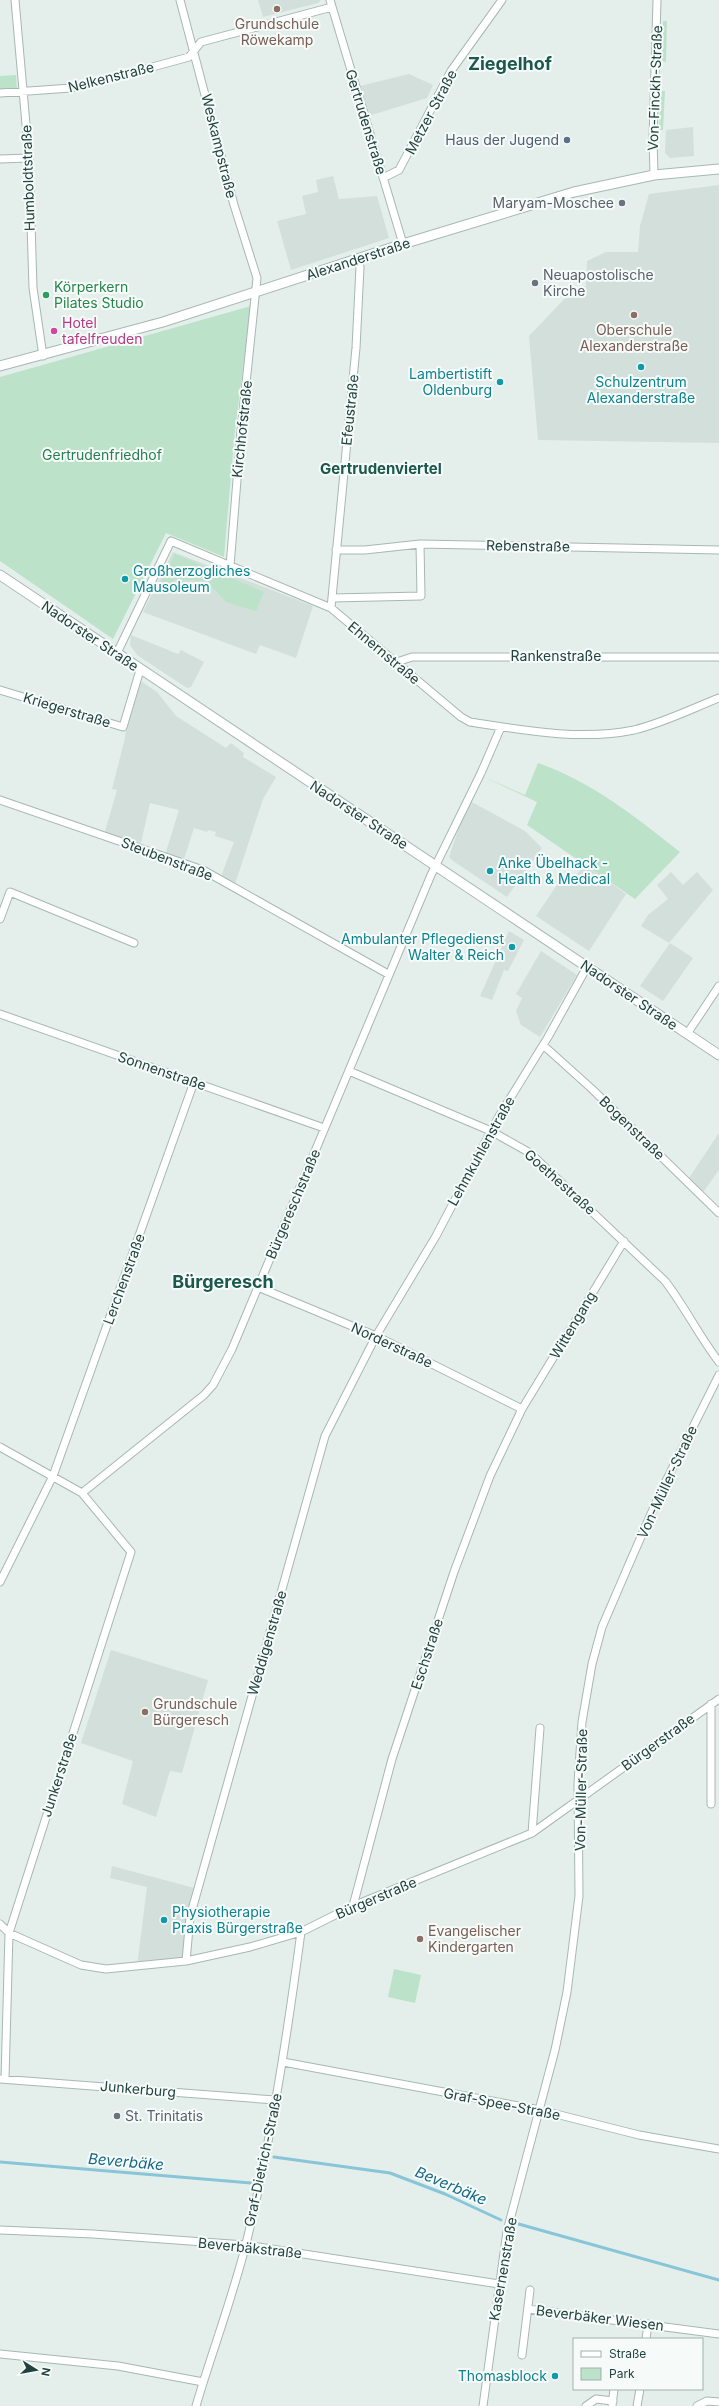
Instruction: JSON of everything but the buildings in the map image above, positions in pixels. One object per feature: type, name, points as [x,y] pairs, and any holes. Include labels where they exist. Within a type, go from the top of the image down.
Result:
[{"type":"street","name":"Humboldtstraße","points":[[15,0],[29,158],[33,294],[43,356]]},
{"type":"street","name":"Weskampstraße","points":[[180,0],[234,205],[257,278],[256,291]]},
{"type":"street","name":"Metzer Straße","points":[[383,178],[399,170],[451,71],[502,0]]},
{"type":"street","name":"Von-Finckh-Straße","points":[[654,175],[653,139],[657,0]]},
{"type":"street","name":"Nelkenstraße","points":[[0,93],[80,87],[189,57],[194,51],[196,45],[201,42],[331,3]]},
{"type":"street","name":"Gertrudenstraße","points":[[331,3],[403,244]]},
{"type":"street","points":[[0,159],[29,158]]},
{"type":"street","name":"Alexanderstraße","points":[[0,366],[43,356],[163,322],[403,244],[574,192],[654,175],[719,169]]},
{"type":"street","name":"Efeustraße","points":[[331,608],[356,348],[360,267],[357,260]]},
{"type":"street","name":"Kirchhofstraße","points":[[230,566],[241,431],[256,291]]},
{"type":"street","name":"Ehnernstraße","points":[[117,653],[125,633],[171,541],[331,608],[394,663],[461,717],[470,722],[548,732],[604,734],[657,724],[719,698]]},
{"type":"street","points":[[332,598],[421,596],[420,544]]},
{"type":"street","name":"Rebenstraße","points":[[336,550],[365,550],[420,544],[719,550]]},
{"type":"street","name":"Nadorster Straße","points":[[0,575],[140,670],[719,1055]]},
{"type":"street","name":"Rankenstraße","points":[[394,663],[402,659],[420,657],[719,657]]},
{"type":"street","name":"Kriegerstraße","points":[[0,690],[123,727],[140,670]]},
{"type":"street","name":"Bürgereschstraße","points":[[82,1493],[213,1385],[232,1349],[388,974],[435,866],[481,773],[501,727]]},
{"type":"street","name":"Steubenstraße","points":[[0,800],[203,870],[388,974]]},
{"type":"street","points":[[0,919],[3,902],[10,892],[134,943]]},
{"type":"street","name":"Lehmkuhlenstraße","points":[[376,1336],[436,1236],[491,1131],[587,968]]},
{"type":"street","points":[[687,1034],[719,986]]},
{"type":"street","name":"Sonnenstraße","points":[[0,1014],[324,1128]]},
{"type":"street","name":"Bogenstraße","points":[[542,1045],[592,1089],[719,1213]]},
{"type":"street","name":"Goethestraße","points":[[349,1070],[491,1131],[530,1153],[665,1281],[678,1296],[700,1336],[719,1362]]},
{"type":"street","name":"Lerchenstraße","points":[[0,1582],[53,1476],[194,1082]]},
{"type":"street","name":"Wittengang","points":[[522,1409],[624,1241]]},
{"type":"street","name":"Norderstraße","points":[[258,1287],[376,1336],[522,1409]]},
{"type":"street","name":"Weddigenstraße","points":[[186,1961],[190,1917],[325,1436],[376,1336]]},
{"type":"street","name":"Von-Müller-Straße","points":[[540,2110],[562,2017],[576,1926],[580,1861],[579,1770],[584,1709],[592,1664],[602,1627],[661,1491],[719,1375]]},
{"type":"street","name":"Eschstraße","points":[[353,1906],[392,1759],[454,1572],[490,1476],[522,1409]]},
{"type":"street","points":[[0,1447],[82,1493]]},
{"type":"street","name":"Junkerstraße","points":[[3,2079],[9,1933],[131,1552],[82,1493]]},
{"type":"street","name":"Bürgerstraße","points":[[0,1924],[9,1933],[81,1965],[106,1970],[186,1961],[250,1947],[301,1932],[353,1906],[532,1833],[579,1801],[719,1699]]},
{"type":"street","points":[[711,1704],[711,1804]]},
{"type":"street","points":[[532,1833],[540,1728]]},
{"type":"street","name":"Graf-Dietrich-Straße","points":[[196,2406],[245,2245],[283,2062],[301,1932]]},
{"type":"street","name":"Graf-Spee-Straße","points":[[283,2062],[540,2110],[639,2135],[719,2149]]},
{"type":"street","name":"Junkerburg","points":[[3,2079],[275,2100]]},
{"type":"street","name":"Kasernenstraße","points":[[483,2406],[507,2231],[540,2110]]},
{"type":"street","name":"Beverbäkstraße","points":[[0,2230],[93,2234],[245,2245],[499,2284]]},
{"type":"street","name":"Beverbäker Wiesen","points":[[522,2355],[530,2290]]},
{"type":"street","name":"Beverbäker Wiesen","points":[[528,2309],[719,2334]]},
{"type":"street","points":[[646,2338],[648,2324]]},
{"type":"street","points":[[0,2354],[118,2366],[203,2382]]},
{"type":"street","points":[[586,2406],[596,2399],[612,2404],[614,2390]]},
{"type":"street","points":[[637,2406],[640,2390]]},
{"type":"street","points":[[697,2406],[707,2401],[719,2402]]},
{"type":"shaded area","name":"Grundschule Röwekamp","points":[[258,0],[321,0],[318,3],[263,17]]},
{"type":"shaded area","points":[[409,74],[433,85],[427,98],[365,117],[356,87]]},
{"type":"shaded area","points":[[693,127],[694,156],[670,158],[665,153],[666,130]]},
{"type":"shaded area","points":[[333,176],[339,199],[377,196],[389,238],[291,270],[277,221],[306,214],[302,196],[318,192],[316,180]]},
{"type":"shaded area","name":"Oberschule Alexanderstraße","points":[[719,185],[719,443],[538,440],[529,336],[570,293],[586,286],[587,261],[606,252],[638,252],[640,226],[649,194]]},
{"type":"shaded area","points":[[173,552],[313,606],[296,658],[260,645],[256,654],[143,612]]},
{"type":"shaded area","points":[[131,635],[178,654],[181,650],[204,662],[191,687],[187,688],[137,655],[130,645]]},
{"type":"shaded area","points":[[139,680],[157,692],[176,716],[226,748],[231,743],[244,753],[243,757],[276,777],[263,799],[234,887],[220,879],[234,842],[215,836],[216,832],[208,830],[207,832],[194,828],[183,862],[165,855],[179,810],[150,803],[140,847],[104,835],[117,790],[112,789],[125,738],[126,729],[123,727]]},
{"type":"shaded area","points":[[468,800],[525,831],[542,848],[507,897],[449,857]]},
{"type":"shaded area","points":[[584,864],[626,894],[589,951],[536,916],[561,879],[570,885]]},
{"type":"shaded area","points":[[671,872],[683,885],[697,872],[713,890],[669,943],[641,926],[648,915],[668,899],[657,885]]},
{"type":"shaded area","points":[[509,931],[524,940],[508,971],[504,970],[492,1000],[480,996]]},
{"type":"shaded area","points":[[670,943],[693,958],[663,1001],[640,986]]},
{"type":"shaded area","points":[[541,951],[577,975],[540,1037],[521,1025],[516,1011],[522,998],[516,994]]},
{"type":"shaded area","points":[[719,1133],[719,1170],[701,1195],[687,1181]]},
{"type":"shaded area","name":"Grundschule Bürgeresch","points":[[111,1650],[208,1680],[182,1773],[170,1771],[156,1817],[122,1804],[133,1761],[81,1743]]},
{"type":"shaded area","points":[[112,1866],[198,1889],[186,1961],[137,1966],[147,1887],[110,1878]]},
{"type":"green space","points":[[663,21],[667,21],[666,62],[662,61]]},
{"type":"green space","points":[[16,75],[17,88],[0,89],[0,76]]},
{"type":"green space","points":[[661,91],[665,91],[663,130],[659,130]]},
{"type":"green space","name":"Gertrudenfriedhof","points":[[251,306],[235,430],[224,557],[166,533],[113,639],[0,561],[0,377]]},
{"type":"green space","points":[[175,554],[264,592],[256,611],[226,602],[207,581],[175,579],[165,593],[157,590]]},
{"type":"green space","points":[[538,763],[577,780],[595,790],[630,813],[680,852],[635,899],[527,825],[537,802],[480,775],[525,795]]},
{"type":"green space","points":[[394,1969],[421,1975],[415,2003],[388,1997]]},
{"type":"waterway","name":"Beverbäke","points":[[274,2157],[390,2173],[445,2194],[501,2220]]},
{"type":"waterway","name":"Beverbäke","points":[[0,2162],[251,2183]]},
{"type":"waterway","name":"Beverbäke","points":[[515,2223],[719,2280]]},
{"type":"place","name":"Grundschule Röwekamp","points":[[277,9]]},
{"type":"place","name":"Haus der Jugend","points":[[567,140]]},
{"type":"place","name":"Maryam-Moschee","points":[[622,203]]},
{"type":"place","name":"Neuapostolische Kirche","points":[[535,283]]},
{"type":"place","name":"Körperkern Pilates Studio","points":[[46,295]]},
{"type":"place","name":"Oberschule Alexanderstraße","points":[[634,315]]},
{"type":"place","name":"Hotel tafelfreuden","points":[[54,331]]},
{"type":"place","name":"Schulzentrum Alexanderstraße","points":[[641,367]]},
{"type":"place","name":"Lambertistift Oldenburg","points":[[500,382]]},
{"type":"place","name":"Großherzogliches Mausoleum","points":[[125,579]]},
{"type":"place","name":"Anke Übelhack - Health & Medical","points":[[490,871]]},
{"type":"place","name":"Ambulanter Pflegedienst Walter & Reich","points":[[512,947]]},
{"type":"place","name":"Grundschule Bürgeresch","points":[[145,1712]]},
{"type":"place","name":"Physiotherapie Praxis Bürgerstraße","points":[[164,1920]]},
{"type":"place","name":"Evangelischer Kindergarten","points":[[420,1939]]},
{"type":"place","name":"St. Trinitatis","points":[[117,2116]]},
{"type":"place","name":"Thomasblock","points":[[555,2376]]},
{"type":"district","name":"Ziegelhof","points":[[510,64]]},
{"type":"district","name":"Gertrudenviertel","points":[[381,469]]},
{"type":"district","name":"Bürgeresch","points":[[223,1282]]}]
